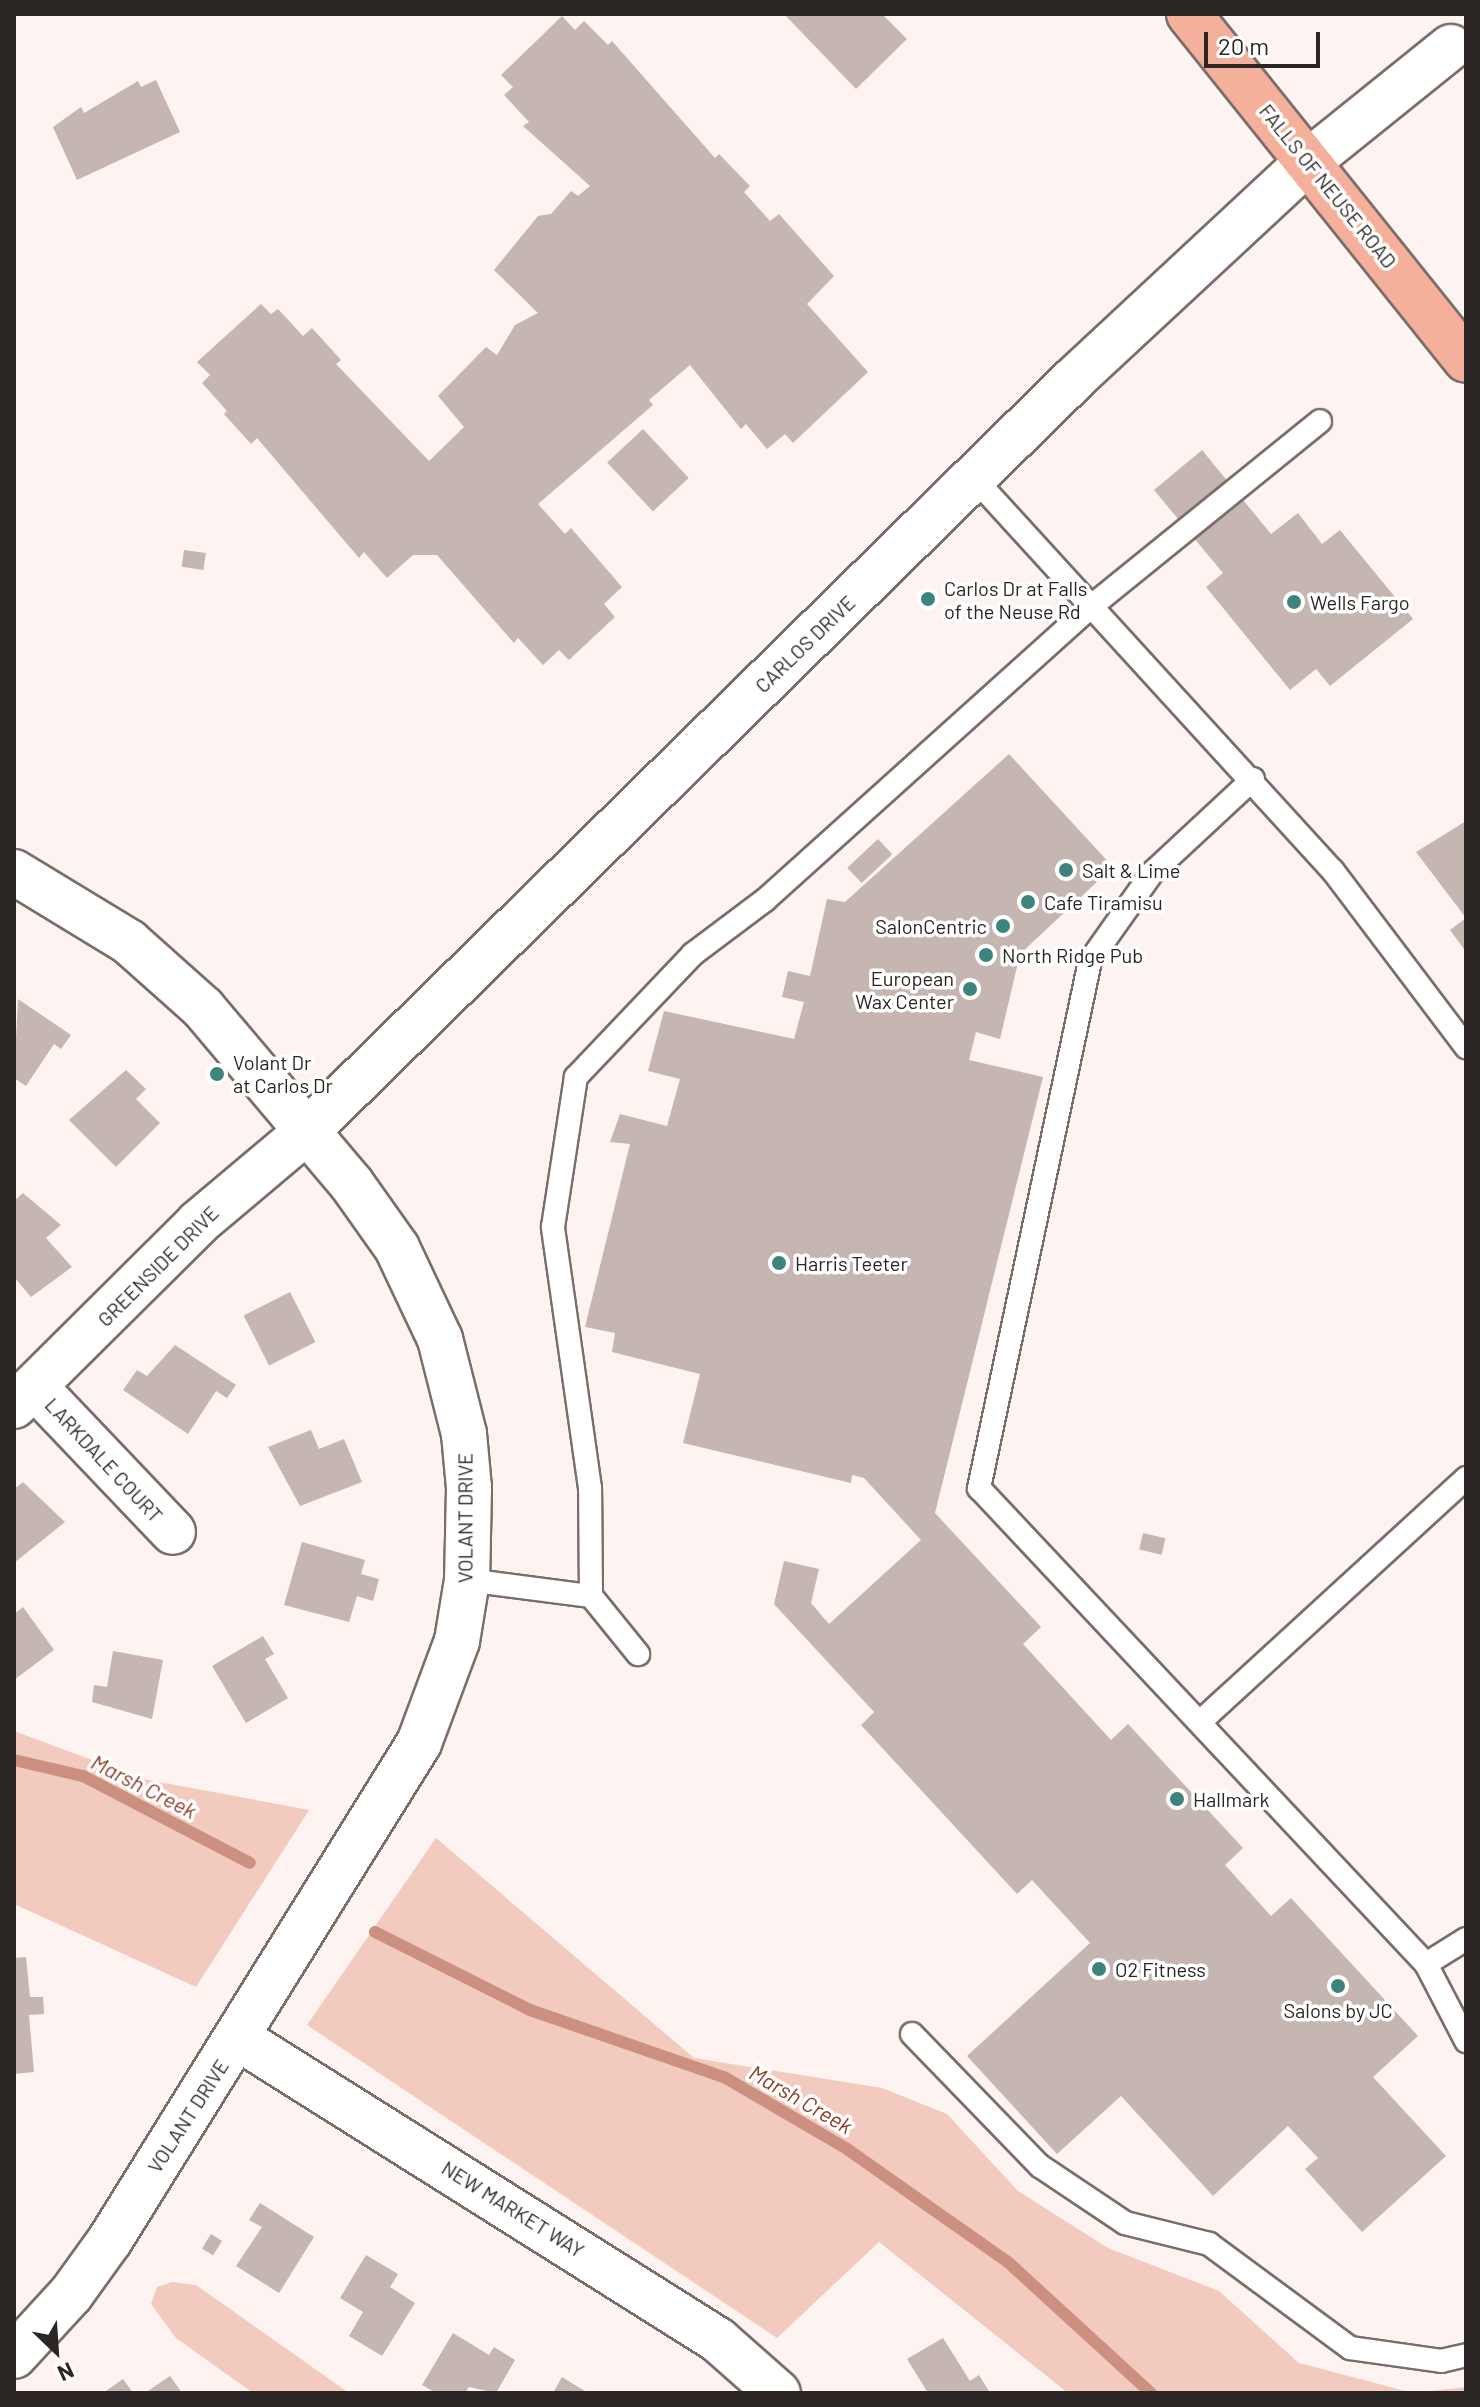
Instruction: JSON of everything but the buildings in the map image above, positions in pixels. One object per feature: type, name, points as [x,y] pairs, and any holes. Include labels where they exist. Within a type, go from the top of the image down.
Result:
[{"type":"main road","name":"FALLS OF NEUSE ROAD","points":[[1189,14],[1466,360]]},
{"type":"street","name":"CARLOS DRIVE","points":[[306,1132],[974,478],[1309,161],[1452,39]]},
{"type":"street","name":"VOLANT DRIVE","points":[[14,872],[140,951],[263,1072],[397,1248],[440,1339],[464,1434],[467,1580],[457,1641],[419,1743],[238,2038],[79,2283],[14,2356]]},
{"type":"street","name":"GREENSIDE DRIVE","points":[[24,1396],[198,1223],[306,1132]]},
{"type":"street","name":"LARKDALE COURT","points":[[24,1396],[173,1532]]},
{"type":"street","name":"NEW MARKET WAY","points":[[238,2038],[706,2332],[778,2393]]},
{"type":"lane","points":[[638,1654],[591,1596],[590,1488],[553,1227],[576,1077],[693,954],[765,900],[1093,605],[1320,421]]},
{"type":"lane","points":[[974,478],[1253,779],[1394,944],[1466,1047]]},
{"type":"lane","points":[[1253,779],[1152,873],[1090,961],[979,1488],[1426,1964],[1466,2041]]},
{"type":"lane","points":[[1201,1721],[1466,1478]]},
{"type":"lane","points":[[467,1580],[591,1596]]},
{"type":"lane","points":[[1426,1964],[1466,1939]]},
{"type":"lane","points":[[912,2034],[1040,2166],[1125,2223],[1209,2244],[1350,2348],[1441,2361],[1466,2355]]},
{"type":"shaded area","points":[[14,1731],[143,1779],[309,1810],[196,1987],[14,1904]]},
{"type":"shaded area","points":[[436,1838],[694,2058],[882,2088],[947,2114],[1018,2191],[1108,2248],[1219,2291],[1299,2363],[1413,2393],[1068,2393],[879,2242],[777,2338],[307,2025]]},
{"type":"shaded area","points":[[172,2282],[196,2285],[349,2393],[253,2393],[176,2338],[151,2304],[157,2287]]},
{"type":"shaded area","points":[[1466,2387],[1466,2393],[1413,2393]]},
{"type":"waterway","name":"Marsh Creek","points":[[14,1760],[83,1776],[250,1863]]},
{"type":"waterway","name":"Marsh Creek","points":[[375,1932],[530,2010],[724,2077],[847,2149],[1009,2263],[1151,2393]]},
{"type":"place","name":"Carlos Dr at Falls of the Neuse Rd","points":[[928,599]]},
{"type":"place","name":"Wells Fargo","points":[[1294,602]]},
{"type":"place","name":"Salt & Lime","points":[[1066,870]]},
{"type":"place","name":"Cafe Tiramisu","points":[[1028,902]]},
{"type":"place","name":"SalonCentric","points":[[1003,926]]},
{"type":"place","name":"North Ridge Pub","points":[[986,955]]},
{"type":"place","name":"European Wax Center","points":[[970,989]]},
{"type":"place","name":"Volant Dr at Carlos Dr","points":[[217,1074]]},
{"type":"place","name":"Harris Teeter","points":[[779,1263]]},
{"type":"place","name":"Hallmark","points":[[1177,1799]]},
{"type":"place","name":"O2 Fitness","points":[[1099,1969]]},
{"type":"place","name":"Salons by JC","points":[[1338,1986]]}]
